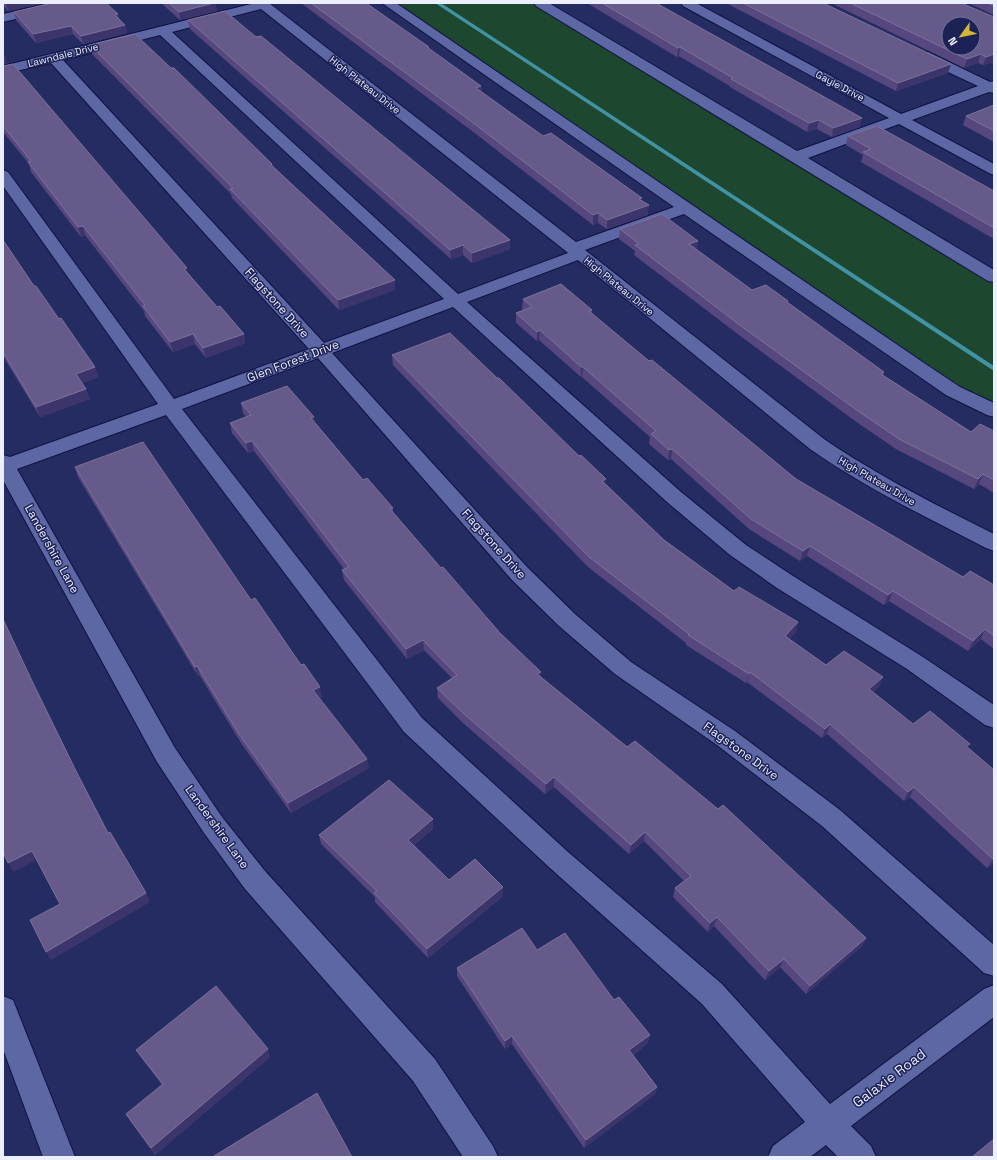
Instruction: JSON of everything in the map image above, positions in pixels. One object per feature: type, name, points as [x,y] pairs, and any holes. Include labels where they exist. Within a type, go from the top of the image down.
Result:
[{"type":"street","points":[[3,8],[24,3]]},
{"type":"street","points":[[3,18],[67,3]]},
{"type":"street","points":[[388,3],[923,371],[953,391],[994,411]]},
{"type":"street","points":[[540,3],[994,277]]},
{"type":"street","name":"Gayle Drive","points":[[687,3],[994,170]]},
{"type":"street","name":"Lawndale Drive","points":[[3,70],[262,4]]},
{"type":"street","name":"High Plateau Drive","points":[[262,4],[817,444],[850,467],[901,496],[994,543]]},
{"type":"street","points":[[162,30],[456,301],[674,497],[738,550],[791,586],[915,663],[994,718]]},
{"type":"street","points":[[911,48],[992,87]]},
{"type":"street","name":"Flagstone Drive","points":[[54,58],[320,350],[520,573],[567,620],[623,668],[726,738],[831,818],[994,963]]},
{"type":"street","points":[[796,157],[992,87]]},
{"type":"street","points":[[3,175],[170,407],[413,725],[559,860],[712,994],[827,1124],[860,1157]]},
{"type":"street","name":"Glen Forest Drive","points":[[4,464],[170,407],[320,350],[456,301],[686,208]]},
{"type":"street","name":"Landershire Lane","points":[[4,464],[166,755],[213,825],[255,880],[424,1070],[482,1157]]},
{"type":"street","name":"Galaxie Road","points":[[784,1157],[994,999]]},
{"type":"street","points":[[3,1010],[59,1157]]},
{"type":"green space","points":[[394,3],[533,3],[994,284],[994,410],[982,405]]},
{"type":"building","points":[[52,3],[106,3],[118,14],[115,15],[125,25],[81,36],[71,26],[33,34],[14,12]]},
{"type":"building","points":[[169,3],[214,3],[179,12]]},
{"type":"building","points":[[311,3],[366,3],[481,86],[476,88],[543,136],[551,133],[642,198],[639,199],[649,205],[607,220],[598,213],[593,215],[476,125]]},
{"type":"building","points":[[602,3],[656,3],[862,118],[833,128],[819,120],[809,123]]},
{"type":"building","points":[[743,3],[823,3],[951,64],[898,83]]},
{"type":"building","points":[[850,3],[961,3],[994,17],[994,54],[986,57],[981,54],[981,16],[941,16],[941,47]]},
{"type":"building","points":[[225,11],[256,37],[261,36],[510,240],[472,253],[463,245],[450,250],[188,20]]},
{"type":"building","points":[[135,34],[171,68],[174,68],[272,164],[271,165],[395,280],[338,300],[230,189],[233,188],[90,45]]},
{"type":"building","points":[[961,56],[975,56],[967,59]]},
{"type":"building","points":[[13,64],[187,268],[184,269],[217,307],[220,306],[244,334],[203,348],[193,334],[170,342],[143,306],[145,305],[83,226],[78,227],[28,162],[31,161],[3,126],[3,66]]},
{"type":"building","points":[[994,105],[994,131],[966,116]]},
{"type":"building","points":[[877,126],[994,191],[994,228],[863,152],[871,149],[848,136]]},
{"type":"building","points":[[662,214],[698,241],[689,244],[752,290],[766,285],[788,301],[787,302],[884,372],[881,374],[971,432],[980,424],[994,431],[994,480],[983,474],[978,479],[899,439],[741,326],[635,245],[639,244],[620,229]]},
{"type":"building","points":[[3,240],[34,286],[36,286],[59,319],[61,318],[95,367],[76,374],[86,389],[36,407],[3,352]]},
{"type":"building","points":[[561,284],[592,310],[589,311],[649,361],[652,360],[796,479],[963,577],[970,571],[994,585],[994,636],[985,629],[973,641],[893,591],[888,595],[810,546],[803,551],[751,519],[672,449],[669,450],[651,434],[656,431],[583,367],[581,367],[540,330],[537,332],[516,313],[532,307],[523,299]]},
{"type":"building","points":[[450,333],[497,378],[499,378],[579,456],[581,455],[606,479],[602,481],[664,540],[734,591],[739,587],[798,622],[785,636],[826,665],[844,651],[883,677],[869,689],[913,724],[930,711],[970,744],[966,746],[994,770],[994,858],[993,859],[914,787],[908,792],[830,724],[825,729],[750,672],[749,674],[688,635],[689,634],[589,557],[392,355]]},
{"type":"building","points":[[287,386],[314,417],[311,418],[363,480],[367,478],[393,508],[390,509],[441,568],[443,567],[500,633],[541,672],[537,674],[627,747],[635,741],[718,809],[723,805],[866,938],[810,986],[784,959],[769,971],[717,917],[710,923],[675,888],[691,876],[645,832],[631,845],[554,777],[546,784],[463,713],[437,688],[457,675],[423,640],[406,649],[342,570],[349,567],[252,441],[246,443],[230,423],[251,415],[241,403]]},
{"type":"building","points":[[143,442],[251,600],[255,598],[301,665],[304,664],[320,687],[313,690],[367,759],[288,803],[239,734],[197,666],[195,667],[75,467]]},
{"type":"building","points":[[3,619],[77,773],[108,833],[110,832],[146,893],[46,952],[30,920],[60,904],[32,851],[8,863],[3,852]]},
{"type":"building","points":[[389,780],[433,819],[408,840],[449,880],[475,859],[503,887],[427,949],[374,893],[377,891],[319,835]]},
{"type":"building","points":[[522,928],[537,950],[565,933],[614,1000],[619,997],[650,1035],[629,1050],[657,1087],[586,1140],[512,1036],[505,1041],[457,968]]},
{"type":"building","points":[[216,986],[268,1049],[151,1148],[126,1114],[163,1084],[136,1050]]},
{"type":"building","points":[[317,1093],[352,1157],[214,1156]]},
{"type":"building","points":[[994,1139],[994,1157],[972,1157]]},
{"type":"waterway","points":[[438,3],[994,369]]}]
